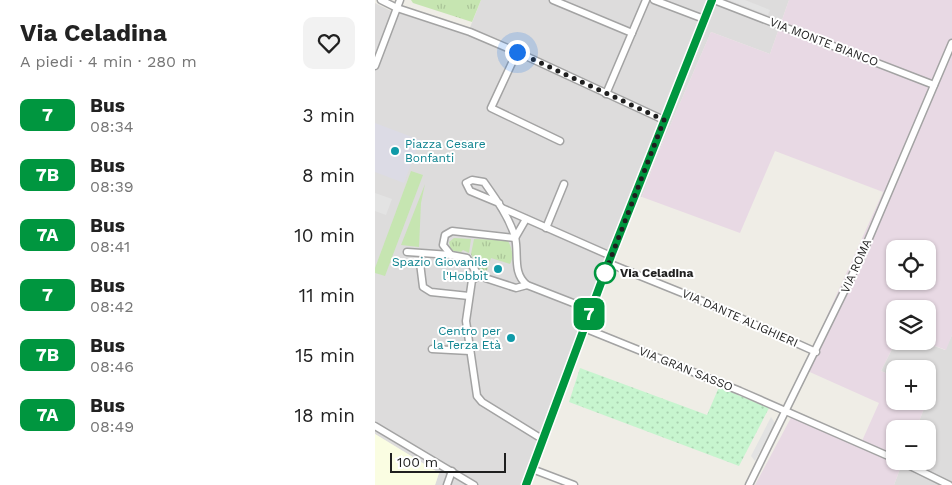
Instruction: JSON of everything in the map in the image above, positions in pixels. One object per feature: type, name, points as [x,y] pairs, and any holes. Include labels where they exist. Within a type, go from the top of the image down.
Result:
[{"type":"street","points":[[381,0],[397,8],[470,32],[664,120]]},
{"type":"street","points":[[375,66],[400,0]]},
{"type":"street","points":[[553,0],[632,33]]},
{"type":"street","points":[[606,94],[646,0]]},
{"type":"street","points":[[654,0],[704,19]]},
{"type":"street","points":[[526,485],[609,260],[713,0]]},
{"type":"street","name":"VIA MONTE BIANCO","points":[[713,0],[934,84]]},
{"type":"street","name":"VIA ROMA","points":[[749,485],[787,412],[861,258],[952,43]]},
{"type":"street","points":[[517,52],[491,108],[560,141]]},
{"type":"street","name":"VIA DANTE ALIGHIERI","points":[[500,206],[485,182],[472,180],[466,183],[470,191],[500,206],[526,219],[546,228],[609,260],[816,352]]},
{"type":"street","points":[[546,228],[564,184]]},
{"type":"street","points":[[500,206],[515,238],[519,275],[527,285],[591,310]]},
{"type":"street","points":[[515,238],[526,219]]},
{"type":"street","points":[[451,255],[443,245],[443,239],[452,231],[515,238]]},
{"type":"street","points":[[407,252],[467,258],[479,276],[516,288],[527,285]]},
{"type":"street","points":[[420,263],[423,286],[431,292],[469,296]]},
{"type":"street","points":[[479,276],[472,280],[466,321],[475,388],[482,402],[542,439]]},
{"type":"street","name":"VIA GRAN SASSO","points":[[584,328],[886,455]]},
{"type":"street","points":[[432,349],[470,351]]},
{"type":"street","points":[[375,426],[474,485]]},
{"type":"street","points":[[532,469],[574,485]]},
{"type":"street","points":[[918,470],[949,485]]},
{"type":"street","points":[[447,485],[452,471]]},
{"type":"shaded area","points":[[481,0],[789,0],[770,54],[711,32],[656,158],[642,197],[630,196],[523,485],[435,485],[439,473],[375,434],[375,3],[389,10],[467,35]]},
{"type":"shaded area","points":[[729,0],[745,0],[770,10],[768,15]]},
{"type":"shaded area","points":[[789,0],[952,0],[952,335],[946,350],[936,346],[936,300],[886,300],[886,350],[892,350],[881,371],[886,373],[886,410],[923,410],[920,420],[886,420],[886,470],[900,470],[894,485],[755,485],[794,412],[862,441],[879,403],[803,369],[883,192],[775,151],[740,233],[642,197],[656,158],[711,32],[770,54]]},
{"type":"shaded area","name":"Piazza Cesare Bonfanti","points":[[375,123],[420,140],[404,183],[375,172]]},
{"type":"shaded area","points":[[375,193],[392,199],[386,215],[375,211]]},
{"type":"shaded area","points":[[952,335],[952,485],[894,485],[900,470],[936,470],[936,420],[920,420],[923,410],[936,410],[936,360],[886,360],[892,350],[936,350],[936,347],[945,350]]},
{"type":"shaded area","points":[[886,361],[886,373],[881,371]]},
{"type":"shaded area","points":[[771,417],[775,423],[755,461],[751,456]]},
{"type":"shaded area","points":[[375,434],[439,473],[435,485],[375,485]]},
{"type":"green space","points":[[411,0],[481,0],[472,22],[413,3]]},
{"type":"green space","points":[[411,171],[423,175],[385,276],[375,273],[375,268]]},
{"type":"green space","points":[[425,184],[421,203],[419,247],[401,245]]},
{"type":"green space","points":[[454,238],[471,239],[469,253],[463,250],[461,252],[451,251],[449,242]]},
{"type":"green space","points":[[474,239],[507,240],[512,252],[510,264],[491,258],[486,274],[480,272],[471,254]]},
{"type":"green space","points":[[580,368],[707,415],[719,387],[769,408],[739,466],[569,402]]},
{"type":"bus line","name":"7","points":[[526,485],[611,256],[712,0]]},
{"type":"place","name":"Piazza Cesare Bonfanti","points":[[395,151]]},
{"type":"place","name":"Spazio Giovanile l'Hobbit","points":[[498,269]]},
{"type":"place","name":"Via Celadina","points":[[605,273]]},
{"type":"place","name":"Centro per la Terza Età","points":[[511,338]]},
{"type":"route","points":[[517,52],[664,120],[605,273]]}]
